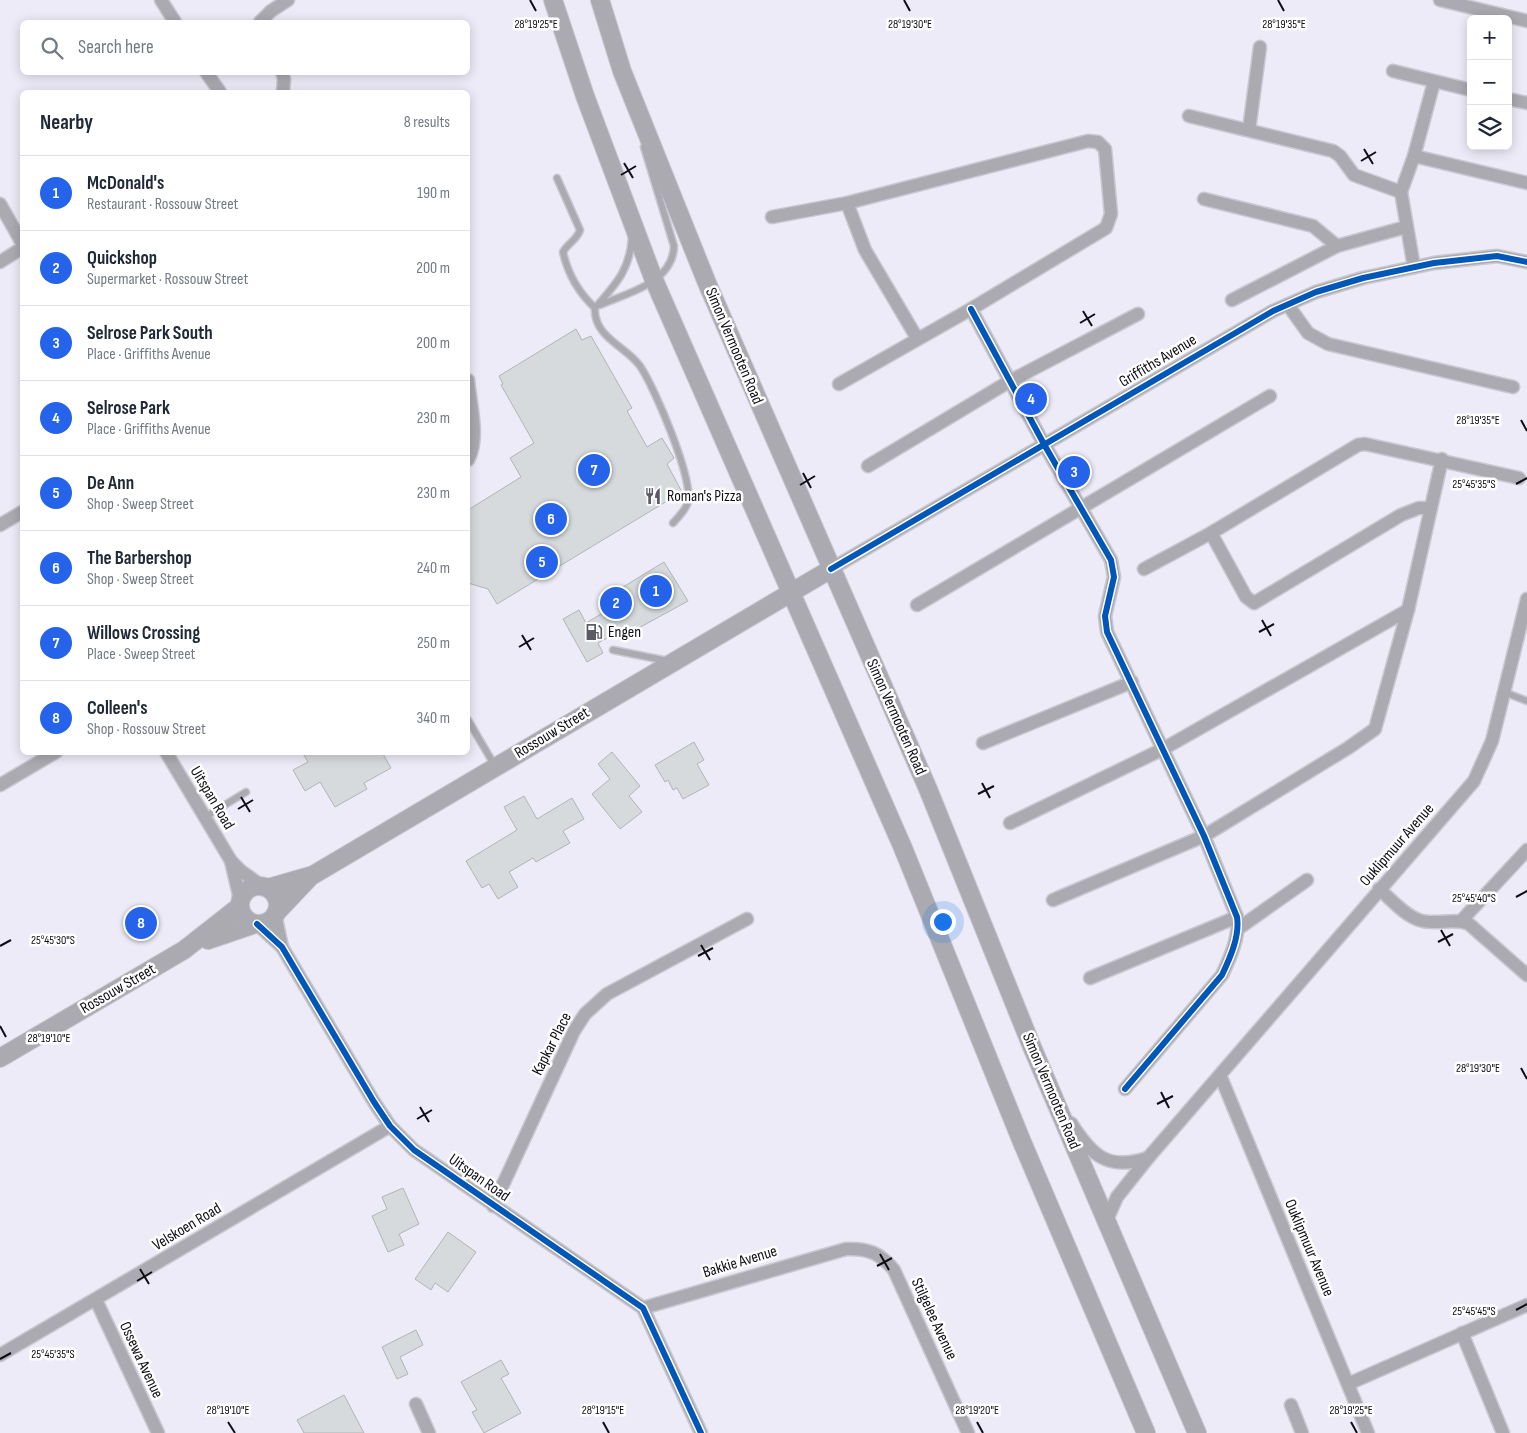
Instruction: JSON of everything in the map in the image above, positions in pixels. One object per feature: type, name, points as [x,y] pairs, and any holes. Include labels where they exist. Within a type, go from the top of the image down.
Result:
[{"type":"main road","points":[[553,0],[585,96],[654,280],[903,848],[1022,1142],[1146,1433]]},
{"type":"main road","name":"Simon Vermooten Road","points":[[600,0],[622,71],[706,283],[928,789],[1050,1089],[1197,1433]]},
{"type":"main road","name":"Rossouw Street","points":[[265,887],[312,874],[831,569]]},
{"type":"main road","name":"Rossouw Street","points":[[276,913],[312,874]]},
{"type":"main road","points":[[265,887],[278,902],[276,913],[268,922],[256,924],[244,917],[240,903],[247,890],[265,887]]},
{"type":"main road","name":"Rossouw Street","points":[[184,950],[240,903]]},
{"type":"main road","name":"Rossouw Street","points":[[0,1058],[184,950],[227,932],[256,924]]},
{"type":"street","points":[[161,0],[174,20]]},
{"type":"street","points":[[262,20],[271,11],[288,0]]},
{"type":"street","points":[[1448,1],[1527,21]]},
{"type":"street","points":[[1249,130],[1260,47]]},
{"type":"street","points":[[1393,71],[1467,89]]},
{"type":"street","points":[[208,75],[219,90]]},
{"type":"street","points":[[283,75],[284,90]]},
{"type":"street","points":[[1414,267],[1401,192],[1414,156],[1434,82]]},
{"type":"street","points":[[1512,100],[1527,103]]},
{"type":"street","points":[[1189,116],[1333,151],[1340,156],[1354,175],[1401,192]]},
{"type":"street","points":[[772,217],[847,203],[1088,141],[1098,142],[1103,145],[1111,214],[1106,228],[972,309],[917,338],[839,384]]},
{"type":"street","points":[[1414,156],[1527,183]]},
{"type":"street","points":[[1204,199],[1313,226],[1337,246]]},
{"type":"street","points":[[847,203],[865,250],[917,338]]},
{"type":"street","points":[[0,204],[20,239]]},
{"type":"street","points":[[1232,300],[1337,246],[1406,227]]},
{"type":"street","points":[[0,262],[20,249]]},
{"type":"street","name":"Griffiths Avenue","points":[[831,569],[1045,446],[1215,343],[1316,292],[1363,278],[1414,267],[1486,256],[1497,256],[1527,262]]},
{"type":"street","points":[[1288,305],[1308,333],[1328,344],[1513,388]]},
{"type":"street","points":[[972,309],[1045,446],[1111,560],[1114,577],[1105,616],[1107,632],[1204,836],[1238,922],[1230,957],[1222,975],[1125,1089]]},
{"type":"street","points":[[868,466],[1010,381],[1138,314]]},
{"type":"street","points":[[917,605],[1270,396]]},
{"type":"street","points":[[470,398],[474,434],[470,456]]},
{"type":"street","points":[[1144,570],[1358,445],[1365,444],[1442,459],[1519,478]]},
{"type":"street","points":[[1053,900],[1204,836],[1360,741],[1375,729],[1379,721],[1408,610],[1442,459]]},
{"type":"street","points":[[1210,533],[1246,597],[1254,602],[1401,515],[1419,508],[1430,508]]},
{"type":"street","points":[[0,525],[20,513]]},
{"type":"street","name":"Ouklipmuur Avenue","points":[[1106,1222],[1117,1197],[1148,1158],[1474,781],[1487,758],[1527,599]]},
{"type":"street","points":[[1010,823],[1163,749],[1408,610]]},
{"type":"street","points":[[983,743],[1132,682]]},
{"type":"street","points":[[0,785],[51,755]]},
{"type":"street","name":"Uitspan Road","points":[[168,755],[231,861],[241,871],[265,887]]},
{"type":"street","points":[[1461,921],[1527,850]]},
{"type":"street","name":"Uitspan Road","points":[[231,861],[240,903]]},
{"type":"street","points":[[1090,978],[1238,922],[1307,880]]},
{"type":"street","points":[[1379,889],[1411,916],[1420,921],[1461,921],[1469,924],[1527,975]]},
{"type":"street","name":"Uitspan Road","points":[[276,913],[282,947]]},
{"type":"street","name":"Kapkar Place","points":[[493,1206],[574,1031],[585,1014],[607,994],[747,920]]},
{"type":"street","name":"Uitspan Road","points":[[256,924],[282,947],[369,1094],[390,1126],[414,1150],[644,1308]]},
{"type":"street","name":"Ouklipmuur Avenue","points":[[1220,1075],[1368,1433]]},
{"type":"street","points":[[1050,1089],[1084,1143],[1104,1160],[1125,1163],[1148,1158]]},
{"type":"street","name":"Velskoen Road","points":[[0,1355],[390,1126]]},
{"type":"street","name":"Bakkie Avenue","points":[[644,1308],[846,1248]]},
{"type":"street","name":"Stilgelee Avenue","points":[[846,1248],[863,1248],[876,1253],[885,1259],[894,1270],[968,1433]]},
{"type":"street","name":"Ossewa Avenue","points":[[96,1300],[158,1433]]},
{"type":"street","points":[[1348,1384],[1527,1305]]},
{"type":"street","points":[[644,1308],[700,1433]]},
{"type":"street","points":[[1462,1333],[1503,1433]]},
{"type":"street","points":[[416,1404],[429,1433]]},
{"type":"street","points":[[1291,1405],[1302,1433]]},
{"type":"lane","points":[[596,307],[646,286],[668,266],[674,254],[674,246],[622,71]]},
{"type":"lane","points":[[557,178],[580,230],[578,238],[568,244],[563,252],[566,264],[580,293],[596,307]]},
{"type":"lane","points":[[633,225],[630,256],[624,272],[596,307],[595,314],[608,338],[641,367],[675,441],[689,487],[688,502],[672,523]]},
{"type":"lane","points":[[613,650],[672,662]]},
{"type":"lane","points":[[1504,692],[1527,701]]},
{"type":"lane","points":[[470,723],[496,767]]},
{"type":"lane","points":[[205,817],[246,792]]},
{"type":"building","points":[[576,329],[582,340],[591,336],[632,408],[627,411],[647,447],[662,438],[674,458],[667,464],[682,492],[497,604],[488,589],[470,584],[470,509],[521,477],[510,458],[534,443],[501,385],[503,384],[499,376]]},
{"type":"building","points":[[664,562],[688,601],[626,635],[623,629],[598,643],[603,653],[587,662],[563,619],[579,610],[586,623],[611,608],[605,598]]},
{"type":"building","points":[[694,742],[704,760],[697,764],[709,785],[683,799],[677,788],[673,790],[668,780],[665,782],[655,765]]},
{"type":"building","points":[[612,752],[640,786],[629,796],[642,812],[620,829],[592,794],[610,779],[598,764]]},
{"type":"building","points":[[304,755],[384,755],[391,768],[364,783],[367,789],[335,807],[320,782],[305,791],[293,770],[308,762]]},
{"type":"building","points":[[524,796],[537,819],[572,798],[584,819],[563,831],[570,843],[536,862],[533,858],[509,872],[518,887],[498,899],[489,884],[482,888],[466,861],[517,830],[504,807]]},
{"type":"building","points":[[403,1188],[419,1224],[399,1234],[404,1245],[388,1252],[372,1216],[387,1209],[382,1197]]},
{"type":"building","points":[[448,1232],[476,1252],[448,1292],[435,1283],[431,1290],[415,1279]]},
{"type":"building","points":[[416,1330],[423,1345],[400,1357],[408,1374],[397,1379],[382,1347]]},
{"type":"building","points":[[501,1360],[509,1374],[501,1378],[521,1413],[484,1433],[472,1412],[477,1410],[461,1382]]},
{"type":"building","points":[[344,1395],[364,1433],[304,1433],[297,1420]]},
{"type":"cycle path","points":[[831,569],[1273,311],[1316,292],[1363,278],[1434,263],[1497,256],[1527,262]]},
{"type":"cycle path","points":[[971,309],[1045,446],[1111,560],[1114,577],[1105,616],[1107,632],[1204,836],[1237,917],[1236,939],[1222,975],[1125,1089]]},
{"type":"cycle path","points":[[257,924],[282,947],[374,1102],[390,1126],[414,1150],[643,1308],[701,1433]]},
{"type":"place","name":"Selrose Park","points":[[1031,399]]},
{"type":"place","name":"Willows Crossing","points":[[594,470]]},
{"type":"place","name":"Selrose Park South","points":[[1074,472]]},
{"type":"place","name":"Roman's Pizza","points":[[653,496]]},
{"type":"place","name":"The Barbershop","points":[[551,519]]},
{"type":"place","name":"De Ann","points":[[542,562]]},
{"type":"place","name":"McDonald's","points":[[656,591]]},
{"type":"place","name":"Quickshop","points":[[616,603]]},
{"type":"place","name":"Engen","points":[[594,632]]},
{"type":"place","name":"Colleen's","points":[[141,923]]}]
